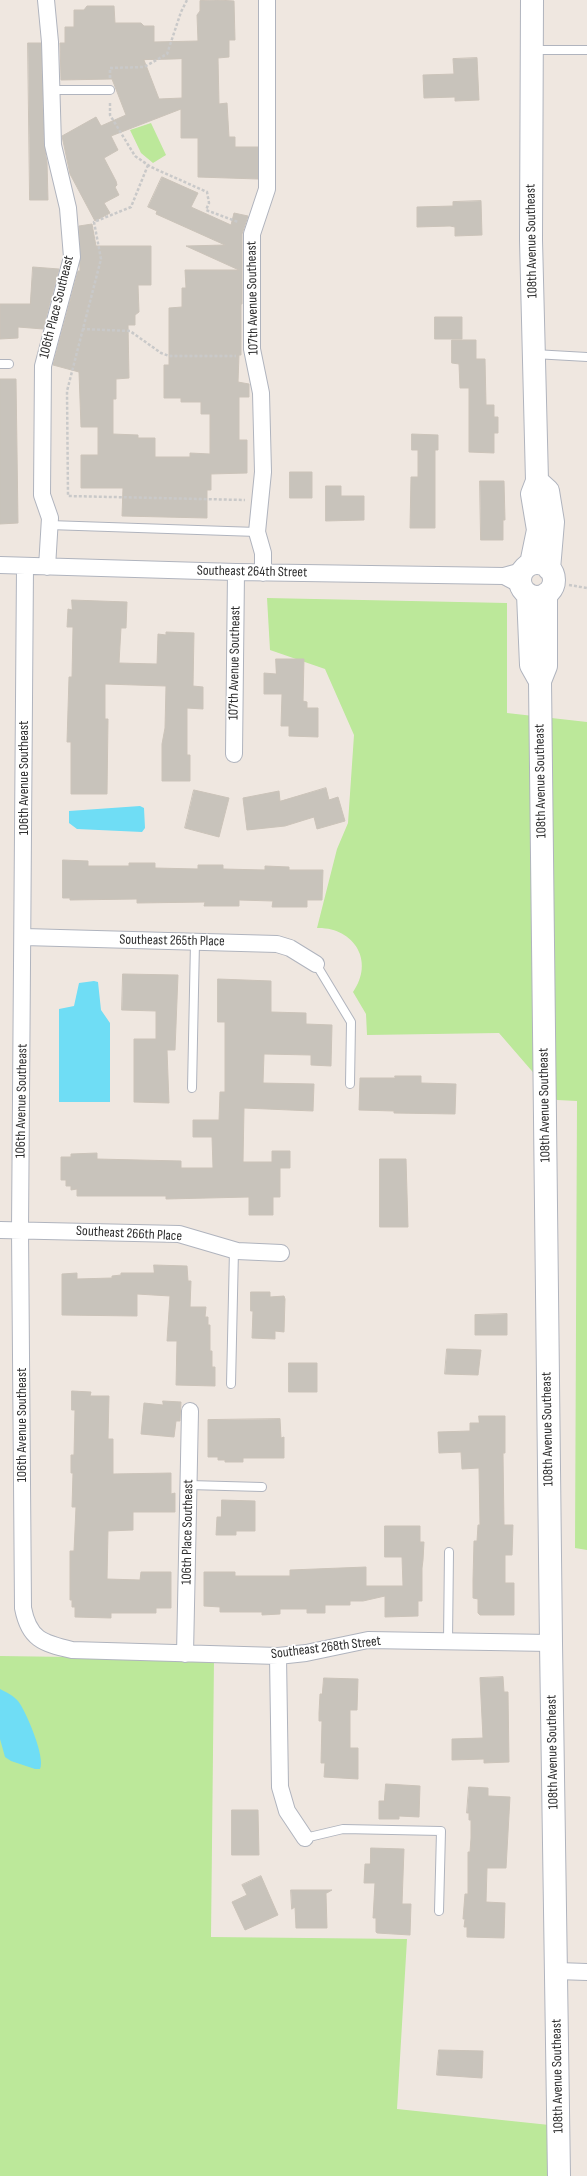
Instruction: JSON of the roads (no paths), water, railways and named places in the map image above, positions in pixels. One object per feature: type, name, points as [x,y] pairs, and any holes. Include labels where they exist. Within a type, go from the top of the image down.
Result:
[{"type":"street","name":"106th Place Southeast","points":[[46,0],[53,145],[68,208],[72,257],[42,366],[42,495],[50,518],[47,567]]},
{"type":"street","name":"107th Avenue Southeast","points":[[263,572],[263,553],[257,532],[263,472],[261,393],[254,356],[252,234],[267,189],[267,0]]},
{"type":"street","name":"108th Avenue Southeast","points":[[532,0],[531,240],[537,481],[548,491],[553,522],[529,579],[531,665],[540,681],[551,1643],[559,2176]]},
{"type":"street","name":"Southeast 264th Street","points":[[0,566],[529,579]]},
{"type":"street","name":"106th Avenue Southeast","points":[[25,567],[24,937],[20,1230],[23,1608],[26,1625],[33,1634]]},
{"type":"street","name":"107th Avenue Southeast","points":[[234,754],[236,572]]},
{"type":"street","name":"Southeast 265th Place","points":[[24,937],[277,944],[290,948],[316,964]]},
{"type":"street","name":"Southeast 266th Place","points":[[0,1230],[179,1234],[234,1250],[281,1253]]},
{"type":"street","name":"106th Place Southeast","points":[[185,1654],[190,1410]]},
{"type":"street","name":"Southeast 268th Street","points":[[33,1634],[46,1642],[72,1650],[278,1656],[306,1653],[368,1640],[551,1643]]},
{"type":"street","points":[[278,1656],[280,1786],[287,1811],[305,1838]]},
{"type":"street","points":[[557,1971],[587,1972]]},
{"type":"lane","points":[[531,50],[587,50]]},
{"type":"lane","points":[[51,90],[110,90]]},
{"type":"lane","points":[[533,354],[587,357]]},
{"type":"lane","points":[[0,364],[9,364]]},
{"type":"lane","points":[[49,525],[257,532]]},
{"type":"lane","points":[[192,1088],[195,942]]},
{"type":"lane","points":[[316,964],[351,1022],[350,1084]]},
{"type":"lane","points":[[231,1384],[234,1250]]},
{"type":"lane","points":[[189,1485],[262,1487]]},
{"type":"lane","points":[[448,1641],[449,1552]]},
{"type":"lane","points":[[305,1838],[343,1829],[441,1831],[440,1911]]},
{"type":"water","points":[[140,806],[144,808],[145,828],[142,832],[77,829],[69,823],[69,811]]},
{"type":"water","points":[[94,981],[98,982],[101,1010],[110,1023],[110,1102],[59,1102],[59,1009],[74,1006],[79,983]]},
{"type":"water","points":[[0,1689],[16,1699],[26,1714],[38,1745],[41,1763],[40,1769],[35,1769],[11,1761],[5,1757],[0,1739]]}]
